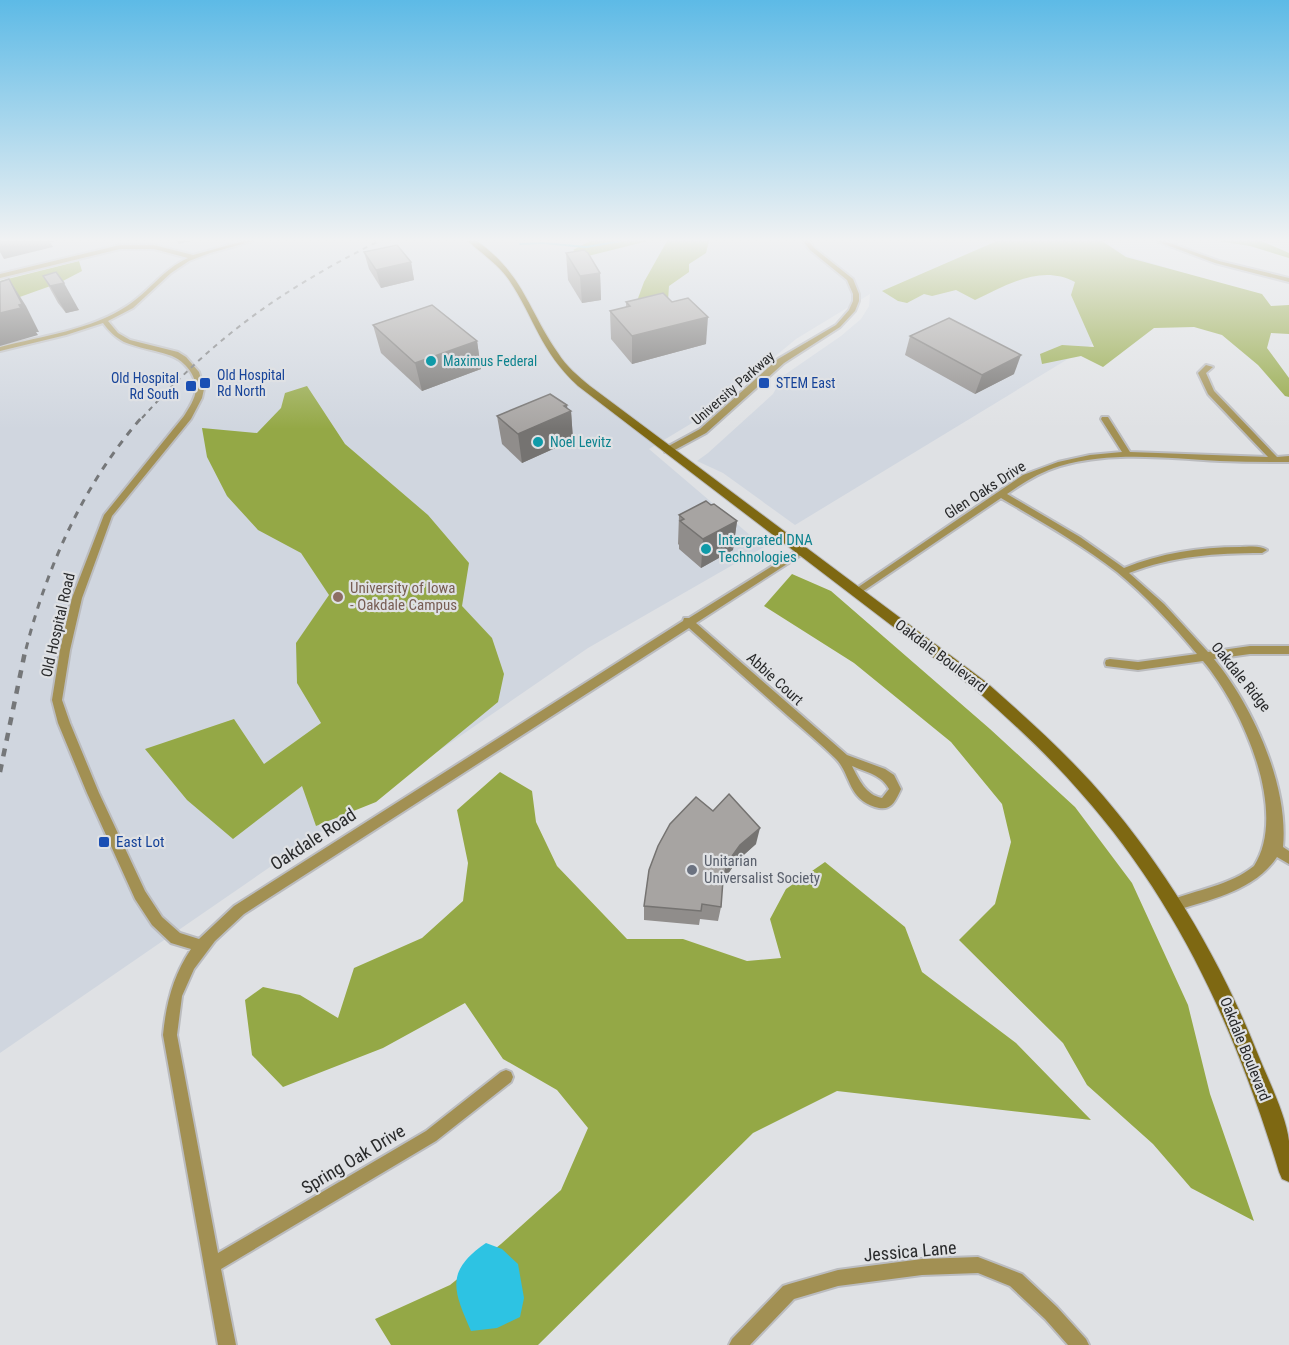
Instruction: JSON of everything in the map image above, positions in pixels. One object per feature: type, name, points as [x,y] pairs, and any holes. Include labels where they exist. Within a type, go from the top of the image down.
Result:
[{"type":"main road","name":"Oakdale Boulevard","points":[[526,304],[552,352],[564,367],[592,393],[981,686],[1044,741],[1117,823],[1174,905],[1215,978],[1251,1056],[1289,1172]]},
{"type":"street","points":[[0,350],[104,320],[136,304]]},
{"type":"street","name":"University Parkway","points":[[668,450],[703,431],[781,361],[838,326],[852,311],[855,304]]},
{"type":"street","name":"Old Hospital Road","points":[[104,320],[116,334],[128,341],[175,354],[183,359],[195,372],[200,389],[188,417],[108,515],[77,597],[57,700],[89,783],[140,895],[158,921],[176,938],[200,946]]},
{"type":"street","points":[[1209,367],[1202,373],[1210,392],[1275,460]]},
{"type":"street","points":[[1105,419],[1127,454]]},
{"type":"street","name":"Glen Oaks Drive","points":[[856,592],[1026,477],[1056,464],[1090,456],[1127,454],[1289,459]]},
{"type":"street","name":"Oakdale Ridge","points":[[1001,494],[1073,537],[1122,572],[1171,616],[1260,724],[1280,762],[1288,802],[1286,821],[1275,849],[1258,870],[1242,882],[1174,905]]},
{"type":"street","points":[[1122,572],[1150,560],[1186,552],[1262,550]]},
{"type":"street","name":"Oakdale Road","points":[[227,1345],[170,1035],[171,1009],[178,986],[186,966],[200,946],[238,910],[801,551]]},
{"type":"street","name":"Abbie Court","points":[[688,621],[843,758],[863,795],[872,803],[884,804],[891,799],[895,789],[890,779],[881,772],[843,758]]},
{"type":"street","points":[[1110,663],[1138,666],[1250,650],[1289,650]]},
{"type":"street","points":[[1275,849],[1289,858]]},
{"type":"street","name":"Spring Oak Drive","points":[[213,1265],[431,1136],[506,1077]]},
{"type":"street","name":"Jessica Lane","points":[[738,1345],[789,1292],[838,1278],[922,1267],[978,1265],[1016,1280],[1051,1312],[1080,1345]]},
{"type":"shaded area","name":"University of Iowa - Oakdale Campus","points":[[0,304],[854,304],[796,339],[702,417],[649,449],[764,547],[588,648],[0,1053]]},
{"type":"shaded area","name":"University of Iowa - Oakdale Campus","points":[[869,304],[1161,304],[795,525],[723,473],[697,461],[773,394],[783,376],[841,336],[861,319]]},
{"type":"green space","points":[[1075,304],[1289,305],[1289,334],[1271,333],[1267,348],[1289,378],[1289,397],[1285,396],[1258,365],[1222,335],[1194,327],[1154,328],[1103,367],[1081,356],[1042,364],[1040,354],[1062,345],[1094,347]]},
{"type":"green space","points":[[307,386],[345,444],[428,515],[469,563],[462,606],[492,638],[504,674],[498,702],[376,802],[316,826],[302,786],[233,839],[187,800],[145,749],[234,719],[264,764],[321,723],[297,683],[296,643],[329,595],[301,553],[258,530],[227,496],[207,457],[202,428],[257,433],[281,408],[285,393]]},
{"type":"green space","points":[[792,574],[831,591],[990,729],[1075,807],[1132,883],[1188,1005],[1210,1094],[1254,1221],[1191,1188],[1153,1144],[1087,1085],[1063,1043],[959,940],[995,904],[1011,842],[1002,804],[951,742],[854,663],[764,606]]},
{"type":"green space","points":[[500,772],[532,791],[536,822],[557,866],[627,939],[683,939],[747,961],[781,958],[770,919],[786,889],[825,862],[905,927],[922,972],[1016,1043],[1091,1120],[837,1091],[753,1133],[538,1345],[391,1345],[375,1319],[450,1285],[501,1244],[561,1190],[588,1128],[557,1090],[503,1059],[465,1003],[383,1048],[283,1087],[252,1055],[245,1000],[263,987],[300,995],[338,1018],[354,968],[422,938],[463,901],[468,863],[457,810]]},
{"type":"water","points":[[486,1243],[502,1249],[518,1264],[524,1298],[520,1317],[497,1328],[471,1331],[460,1304],[456,1282],[458,1272],[464,1263]]},
{"type":"building","points":[[0,304],[22,304],[19,305],[21,308],[0,313]]},
{"type":"building","points":[[628,304],[694,304],[708,317],[632,336],[610,311],[630,306]]},
{"type":"building","points":[[432,305],[477,341],[415,363],[373,325]]},
{"type":"building","points":[[949,318],[1021,355],[982,375],[910,336]]},
{"type":"building","points":[[550,394],[567,405],[564,406],[571,411],[518,434],[497,416]]},
{"type":"building","points":[[706,501],[711,505],[714,504],[737,521],[703,539],[680,521],[684,519],[679,515]]},
{"type":"building","name":"Unitarian Universalist Society","points":[[729,794],[760,828],[740,845],[727,863],[721,907],[702,904],[701,911],[644,906],[649,870],[670,824],[696,797],[713,811]]},
{"type":"railway","points":[[142,418],[196,363],[271,304]]},
{"type":"railway","points":[[26,649],[57,556],[86,496],[122,441],[143,416]]},
{"type":"railway","points":[[0,772],[26,647]]},
{"type":"place","name":"Maximus Federal","points":[[431,361]]},
{"type":"place","name":"Old Hospital Rd North","points":[[205,383]]},
{"type":"place","name":"STEM East","points":[[764,383]]},
{"type":"place","name":"Old Hospital Rd South","points":[[191,386]]},
{"type":"place","name":"Noel Levitz","points":[[538,442]]},
{"type":"place","name":"Intergrated DNA Technologies","points":[[706,549]]},
{"type":"place","name":"University of Iowa - Oakdale Campus","points":[[338,597]]},
{"type":"place","name":"East Lot","points":[[104,842]]},
{"type":"place","name":"Unitarian Universalist Society","points":[[692,870]]}]
